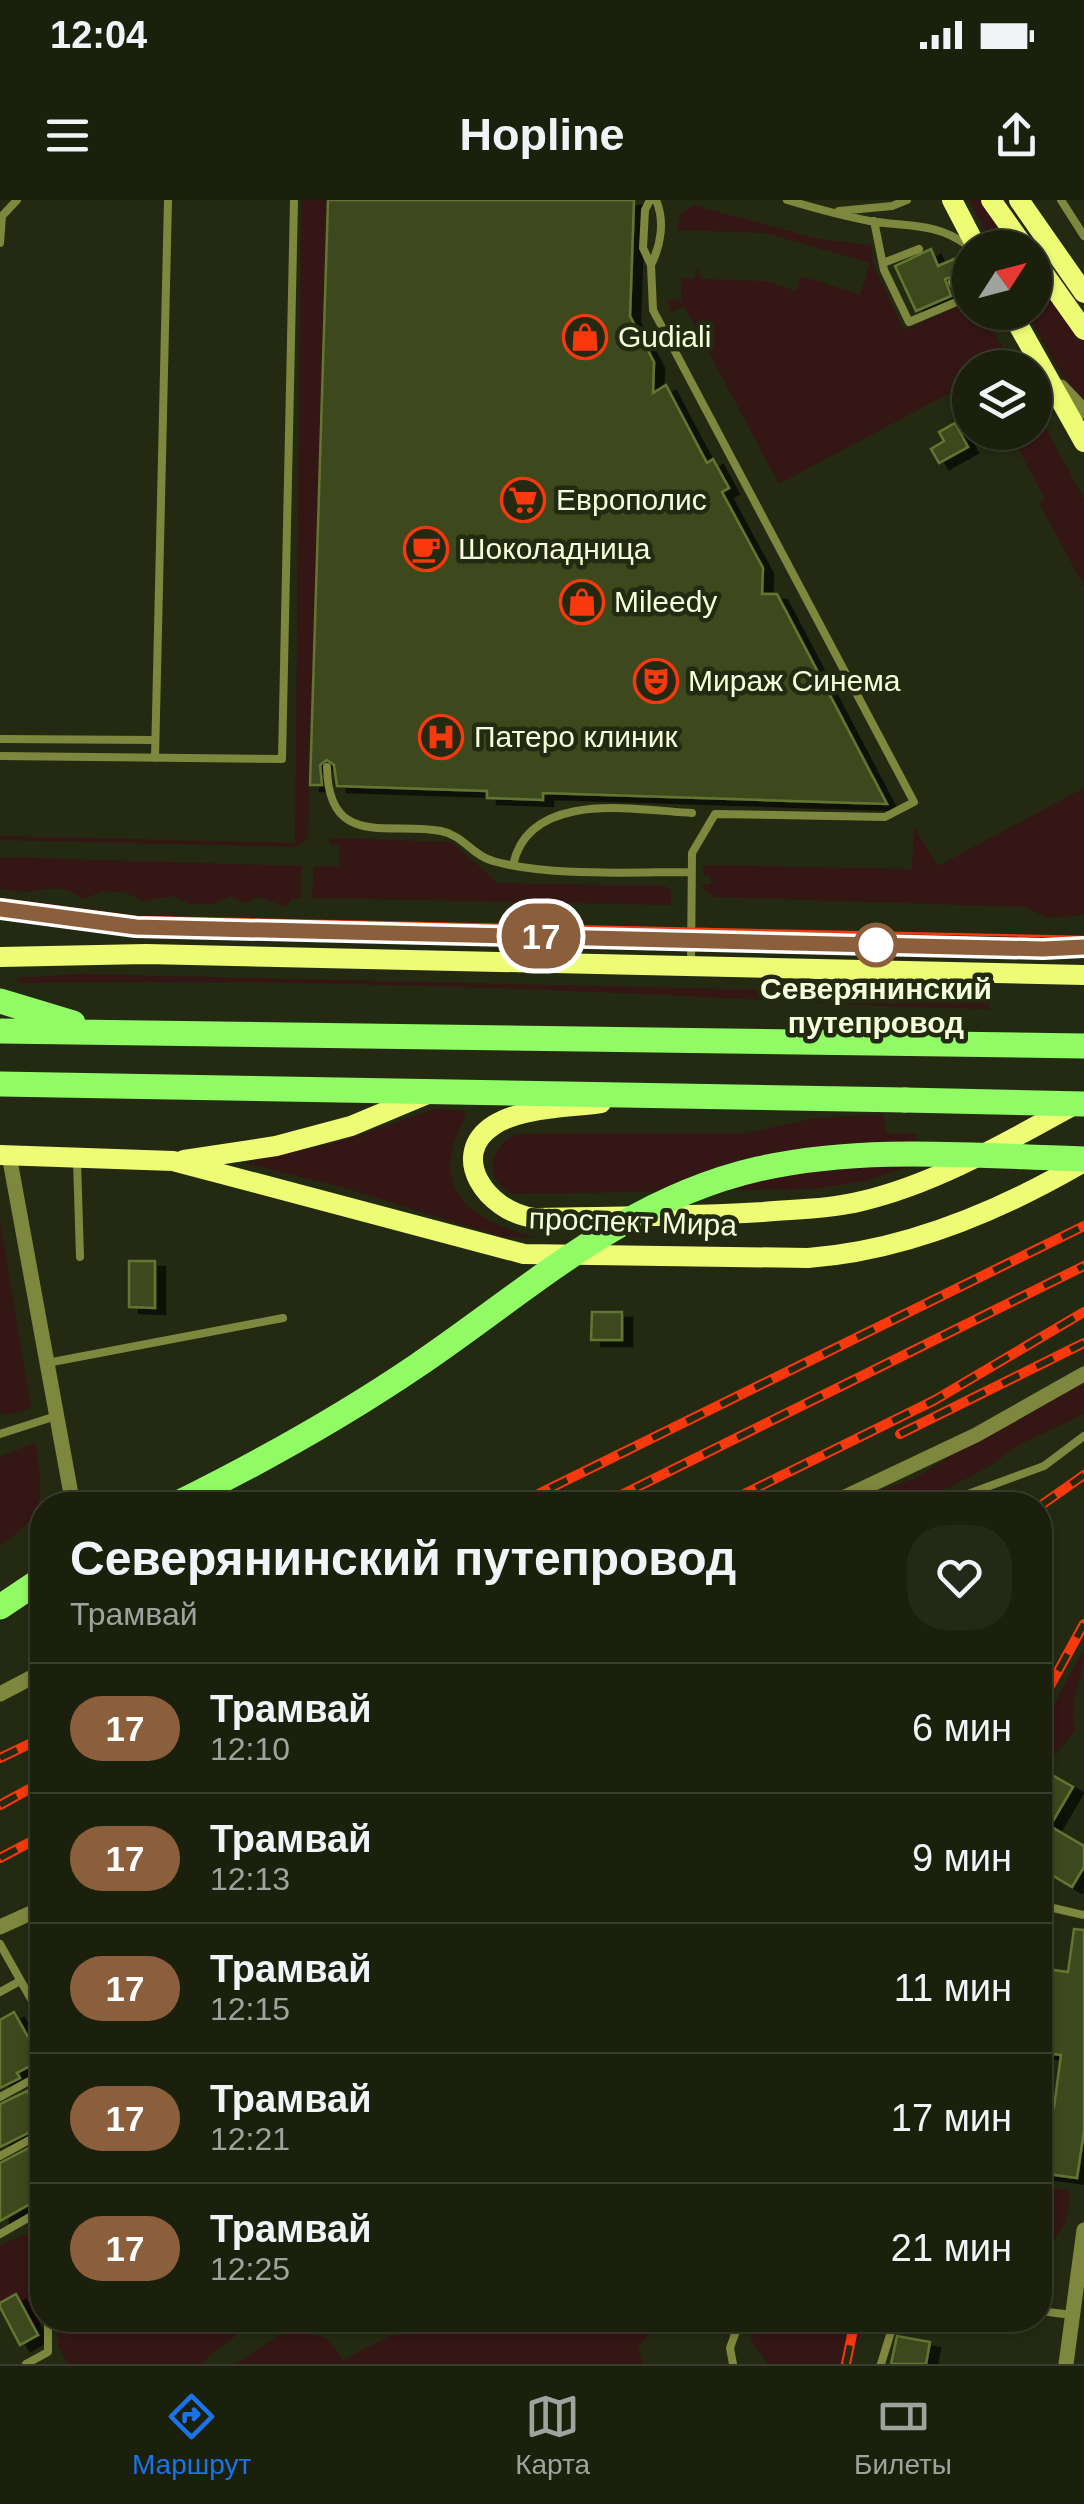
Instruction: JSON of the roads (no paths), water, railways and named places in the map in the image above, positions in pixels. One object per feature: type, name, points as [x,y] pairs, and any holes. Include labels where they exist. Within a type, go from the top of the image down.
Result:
[{"type":"main road","points":[[952,200],[965,230]]},
{"type":"main road","points":[[992,200],[1013,230]]},
{"type":"main road","points":[[1019,200],[1084,293]]},
{"type":"main road","points":[[1052,285],[1084,330]]},
{"type":"main road","points":[[1021,330],[1084,442]]},
{"type":"main road","points":[[0,958],[82,954],[1084,974]]},
{"type":"main road","points":[[0,1001],[111,1034]]},
{"type":"main road","points":[[0,1031],[1084,1046]]},
{"type":"main road","name":"проспект Мира","points":[[0,1084],[1084,1102]]},
{"type":"main road","name":"проспект Мира","points":[[172,1162],[276,1146],[350,1126],[432,1092]]},
{"type":"main road","points":[[644,1096],[530,1114],[494,1125],[478,1144],[475,1158],[480,1188],[503,1209],[534,1218],[729,1214],[830,1206],[863,1201],[921,1180],[1084,1102]]},
{"type":"main road","name":"проспект Мира","points":[[5,1155],[77,1155],[172,1162],[524,1254],[808,1258],[878,1250],[944,1227],[980,1214],[1084,1160]]},
{"type":"main road","points":[[199,1492],[332,1422],[422,1363],[536,1278],[628,1219],[687,1190],[755,1170],[820,1157],[923,1155],[1084,1160]]},
{"type":"main road","points":[[0,1584],[30,1571]]},
{"type":"main road","points":[[0,1607],[30,1587]]},
{"type":"street","points":[[1026,340],[1071,400],[1084,410]]},
{"type":"street","points":[[5,1155],[70,1492]]},
{"type":"street","points":[[855,1492],[976,1434],[1084,1374]]},
{"type":"street","points":[[0,1694],[30,1678]]},
{"type":"street","points":[[0,1927],[30,1913]]},
{"type":"street","points":[[1066,2364],[1084,2230]]},
{"type":"lane","points":[[0,243],[2,216],[17,200]]},
{"type":"lane","points":[[155,758],[168,200]]},
{"type":"lane","points":[[0,756],[282,760],[294,200]]},
{"type":"lane","points":[[651,265],[659,248],[660,210],[653,200],[644,210],[644,248],[651,265],[652,310],[914,802],[885,818],[715,814],[692,853],[691,966]]},
{"type":"lane","points":[[787,200],[874,221],[935,227],[952,233]]},
{"type":"lane","points":[[834,212],[892,206],[907,200]]},
{"type":"lane","points":[[1060,200],[1084,236]]},
{"type":"lane","points":[[874,221],[883,263],[909,322],[952,303]]},
{"type":"lane","points":[[883,263],[918,250]]},
{"type":"lane","points":[[0,738],[155,740]]},
{"type":"lane","points":[[327,767],[328,788],[334,801],[345,816],[362,828],[445,831],[459,836],[488,860],[541,869],[692,872]]},
{"type":"lane","points":[[514,865],[524,838],[566,812],[593,808],[692,813]]},
{"type":"lane","points":[[77,1155],[80,1258]]},
{"type":"lane","points":[[47,1364],[283,1318]]},
{"type":"lane","points":[[0,1434],[56,1416]]},
{"type":"lane","points":[[973,1492],[1044,1466],[1084,1436]]},
{"type":"lane","points":[[1052,1908],[1084,1915]]},
{"type":"lane","points":[[0,1944],[30,1998]]},
{"type":"lane","points":[[0,1992],[20,1981]]},
{"type":"lane","points":[[0,2097],[30,2081]]},
{"type":"lane","points":[[0,2156],[30,2140]]},
{"type":"lane","points":[[0,2234],[30,2217]]},
{"type":"lane","points":[[1052,2312],[1072,2315]]},
{"type":"lane","points":[[26,2364],[48,2352],[48,2332]]},
{"type":"lane","points":[[734,2364],[730,2348],[736,2332]]},
{"type":"lane","points":[[881,2364],[891,2332]]},
{"type":"tram line","points":[[0,899],[136,917],[1084,937]]},
{"type":"tram line","name":"17","points":[[0,909],[136,927],[1084,947]]},
{"type":"railway","points":[[542,1492],[1084,1226]]},
{"type":"railway","points":[[627,1492],[1084,1266]]},
{"type":"railway","points":[[748,1492],[935,1400],[1084,1312]]},
{"type":"railway","points":[[900,1434],[1084,1343]]},
{"type":"railway","points":[[1052,1498],[1084,1475]]},
{"type":"railway","points":[[1052,1682],[1084,1624]]},
{"type":"railway","points":[[0,1758],[30,1744]]},
{"type":"railway","points":[[0,1805],[30,1789]]},
{"type":"railway","points":[[0,1858],[30,1842]]},
{"type":"railway","points":[[846,2364],[853,2332]]},
{"type":"place","name":"Gudiali","points":[[585,337]]},
{"type":"place","name":"Европолис","points":[[523,500]]},
{"type":"place","name":"Шоколадница","points":[[426,549]]},
{"type":"place","name":"Mileedy","points":[[582,602]]},
{"type":"place","name":"Мираж Синема","points":[[656,681]]},
{"type":"place","name":"Патеро клиник","points":[[441,737]]},
{"type":"place","name":"Северянинский путепровод","points":[[876,945]]}]
